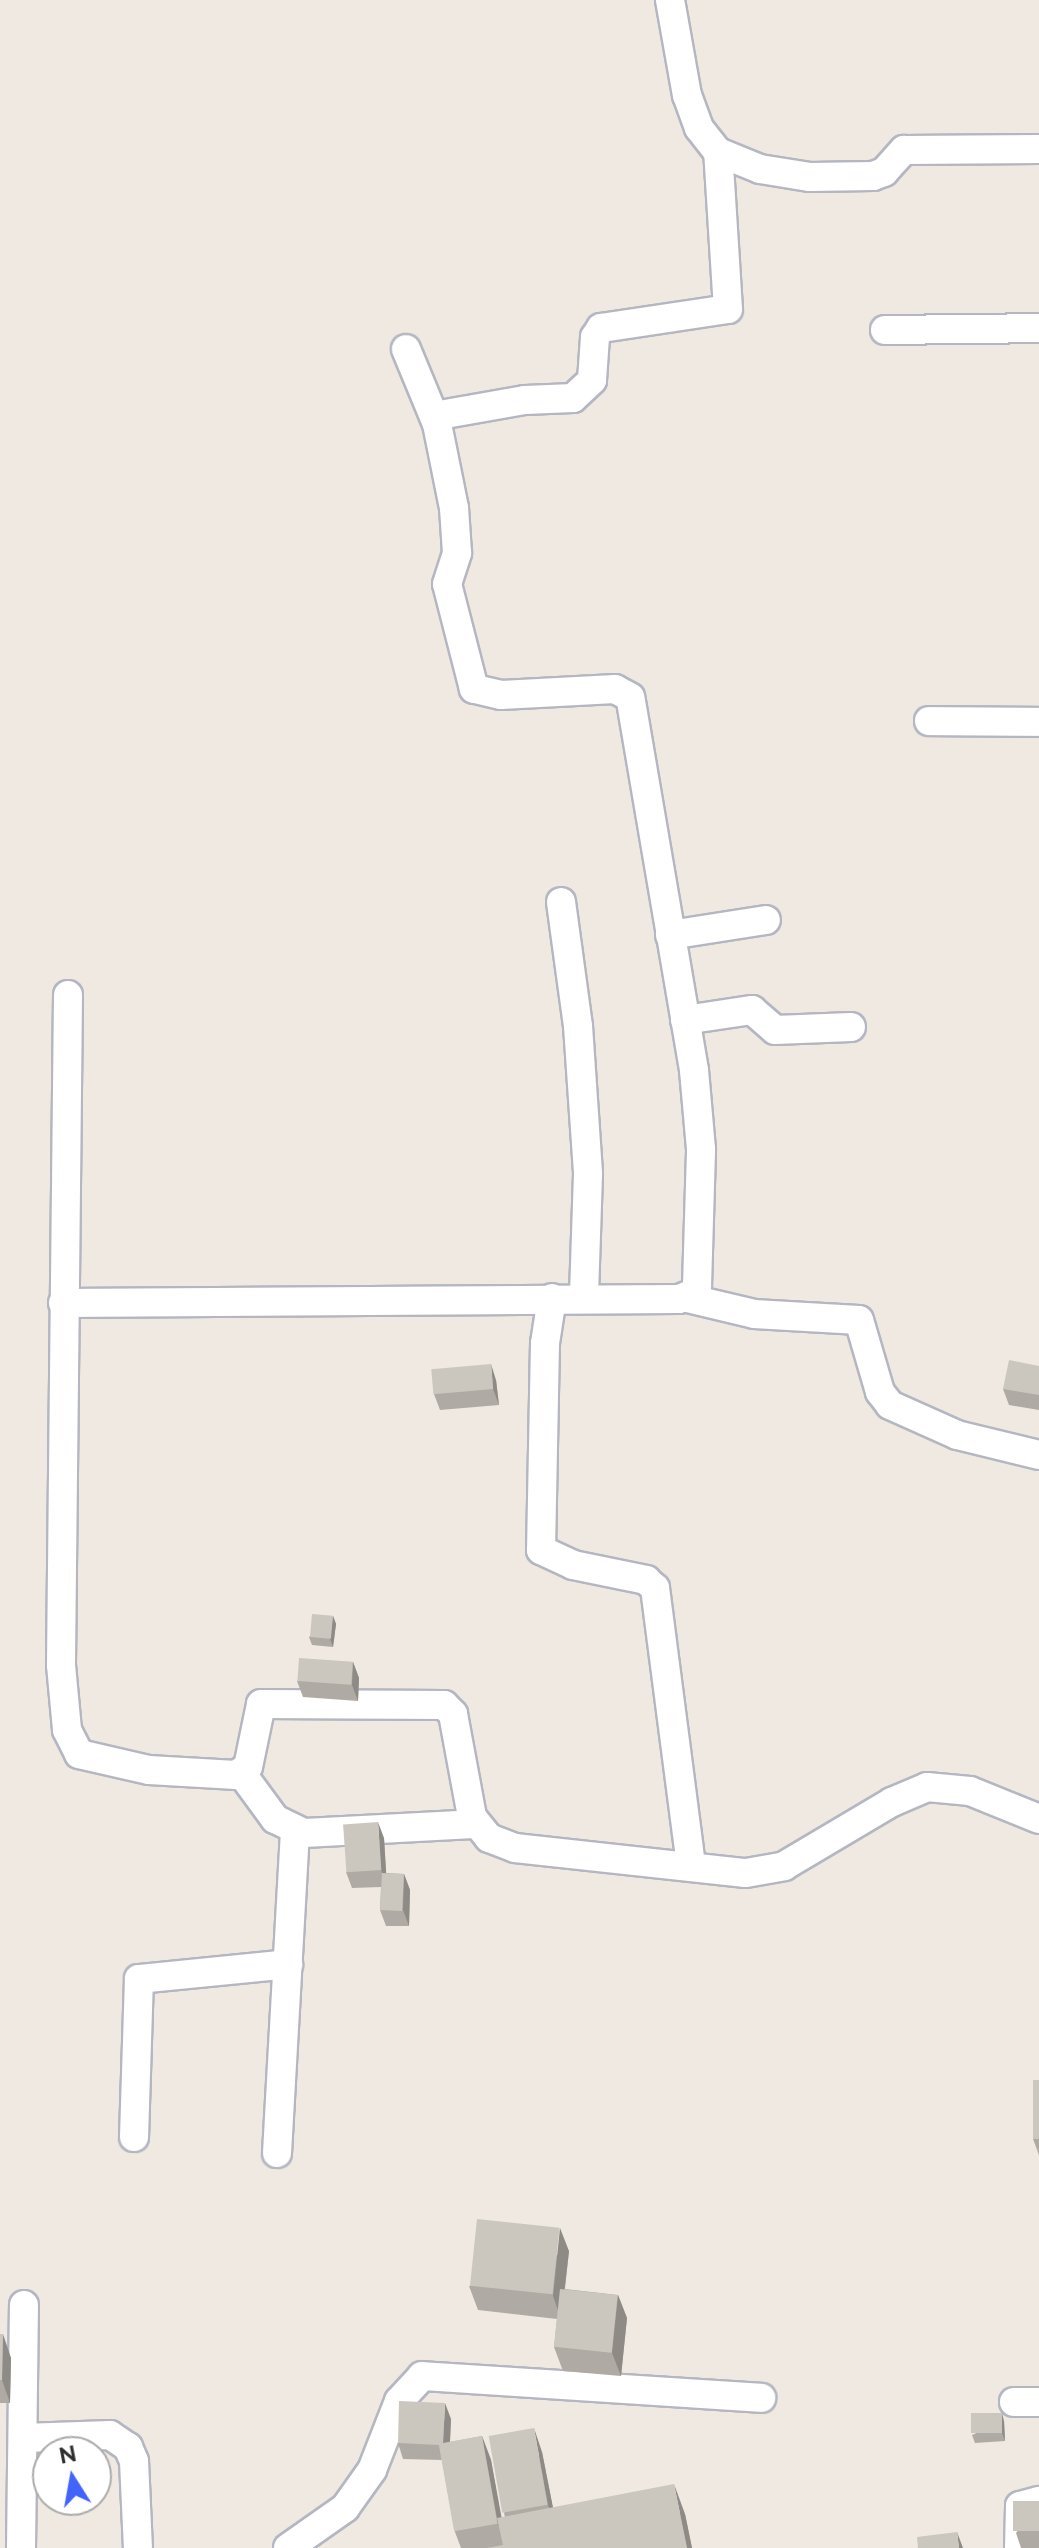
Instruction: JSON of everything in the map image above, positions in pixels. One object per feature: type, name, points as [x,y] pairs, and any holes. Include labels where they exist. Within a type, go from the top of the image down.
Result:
[{"type":"street","points":[[670,0],[687,95],[699,128],[718,152],[760,169],[810,177],[873,176],[884,172],[904,150],[1039,149]]},
{"type":"street","points":[[434,416],[525,400],[573,398],[592,380],[595,337],[601,328],[710,316],[728,309],[718,152]]},
{"type":"street","points":[[885,330],[1039,328]]},
{"type":"street","points":[[406,349],[434,416],[457,525],[456,559],[447,584],[474,689],[501,695],[615,689],[630,697],[685,1020],[701,1149],[697,1286],[687,1298]]},
{"type":"street","points":[[929,721],[1039,722]]},
{"type":"street","points":[[561,902],[578,1026],[588,1174],[584,1297]]},
{"type":"street","points":[[670,935],[766,920]]},
{"type":"street","points":[[68,995],[61,1665],[72,1745],[101,1762],[137,1768],[242,1774]]},
{"type":"street","points":[[685,1020],[752,1010],[775,1030],[851,1027]]},
{"type":"street","points":[[552,1298],[545,1343],[541,1550],[573,1565],[646,1580],[655,1588],[691,1867]]},
{"type":"street","points":[[63,1303],[687,1298],[754,1314],[859,1320],[880,1392],[890,1405],[957,1435],[1039,1455]]},
{"type":"street","points":[[242,1774],[261,1704],[444,1705],[453,1714],[474,1824],[489,1838],[515,1848],[746,1873],[784,1866],[892,1802],[927,1787],[970,1791],[1039,1819]]},
{"type":"street","points":[[242,1774],[275,1819],[295,1830],[319,1834],[474,1824]]},
{"type":"street","points":[[277,2153],[295,1830]]},
{"type":"street","points":[[134,2137],[139,1979],[288,1964]]},
{"type":"street","points":[[0,2548],[21,2548],[24,2305]]},
{"type":"street","points":[[288,2548],[345,2508],[372,2470],[399,2401],[422,2376],[761,2398]]},
{"type":"street","points":[[23,2438],[110,2435],[128,2447],[134,2461],[138,2548]]},
{"type":"street","points":[[1019,2548],[1020,2506],[1039,2501]]},
{"type":"building","points":[[1009,1360],[1039,1366],[1039,1395],[1003,1389]]},
{"type":"building","points":[[491,1364],[493,1389],[433,1394],[431,1369]]},
{"type":"building","points":[[312,1614],[333,1616],[331,1639],[310,1637]]},
{"type":"building","points":[[299,1658],[353,1662],[351,1685],[297,1681]]},
{"type":"building","points":[[378,1822],[381,1870],[346,1872],[343,1824]]},
{"type":"building","points":[[382,1873],[404,1874],[402,1911],[380,1910]]},
{"type":"building","points":[[1033,2080],[1039,2080],[1039,2139],[1033,2139]]},
{"type":"building","points":[[477,2219],[560,2228],[553,2294],[470,2286]]},
{"type":"building","points":[[560,2289],[618,2295],[612,2353],[554,2347]]},
{"type":"building","points":[[0,2334],[3,2334],[2,2380],[0,2380]]},
{"type":"building","points":[[399,2401],[445,2403],[443,2443],[398,2443]]},
{"type":"building","points":[[971,2413],[1002,2413],[1002,2433],[971,2433]]},
{"type":"building","points":[[534,2428],[548,2505],[502,2513],[489,2436]]},
{"type":"building","points":[[482,2436],[497,2524],[454,2531],[439,2444]]},
{"type":"building","points":[[674,2484],[687,2548],[487,2548],[503,2545],[497,2518]]},
{"type":"building","points":[[1013,2501],[1039,2501],[1039,2531],[1013,2531]]},
{"type":"building","points":[[957,2532],[959,2548],[918,2548],[917,2537]]}]
